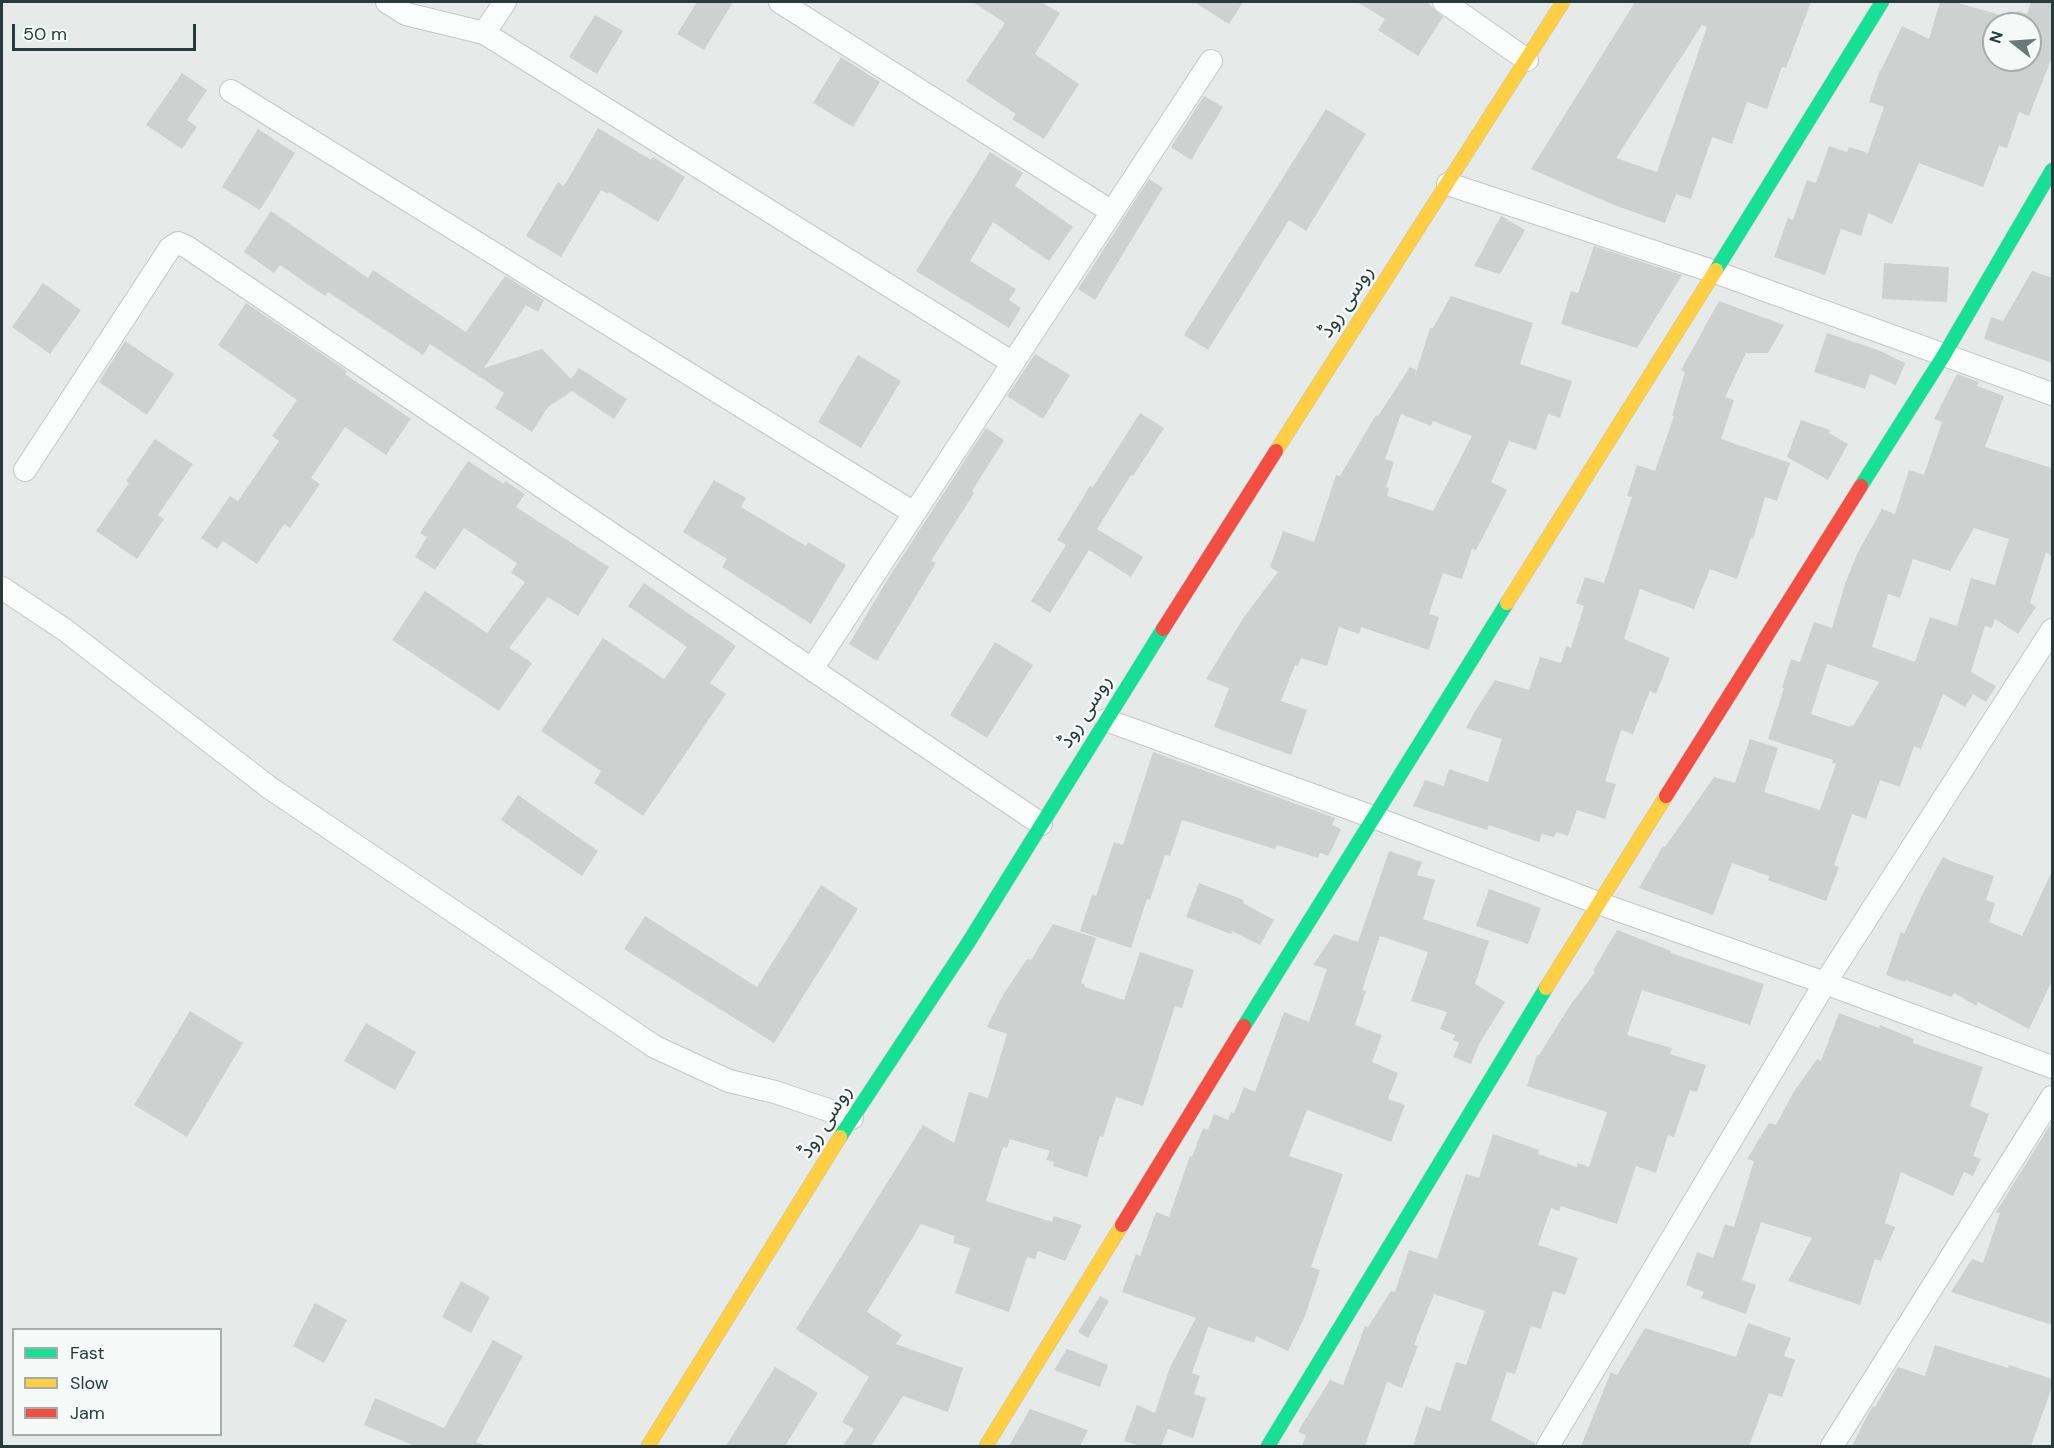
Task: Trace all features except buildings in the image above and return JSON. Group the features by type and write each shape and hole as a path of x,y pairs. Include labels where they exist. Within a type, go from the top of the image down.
{"street":[{"path":"387,2 406,14 484,33 1012,363"},
{"path":"484,33 505,2"},
{"path":"780,2 1112,212"},
{"path":"1444,2 1527,60"},
{"name":"روسی روڈ","path":"648,1446 852,1118 968,943 1106,720 1563,2"},
{"path":"986,1446 1373,818 1882,2"},
{"path":"812,669 1211,61"},
{"path":"231,91 914,513"},
{"path":"1268,1446 1598,903 1944,355 2052,170"},
{"path":"1448,184 1715,272 2052,394"},
{"path":"25,470 170,248 178,243 1041,824"},
{"path":"2,588 65,630 270,788 655,1047 729,1081 775,1092 852,1118"},
{"path":"1548,1446 1825,983 2052,630"},
{"path":"1106,720 1598,903 1825,983 2052,1067"},
{"path":"1832,1446 2052,1097"}],"traffic: fast":[{"path":"1716,270 1882,2"},
{"path":"1861,486 1944,355 2052,170"},
{"path":"1244,1026 1507,603"},
{"path":"840,1137 968,943 1163,629"},
{"path":"1268,1446 1546,988"}],"traffic: slow":[{"path":"1276,451 1563,2"},
{"path":"1507,603 1716,270"},
{"path":"1546,988 1666,796"},
{"path":"648,1446 840,1137"},
{"path":"986,1446 1122,1225"}],"traffic: jam":[{"path":"1163,629 1276,451"},
{"path":"1666,796 1861,486"},
{"path":"1122,1225 1244,1026"}]}
